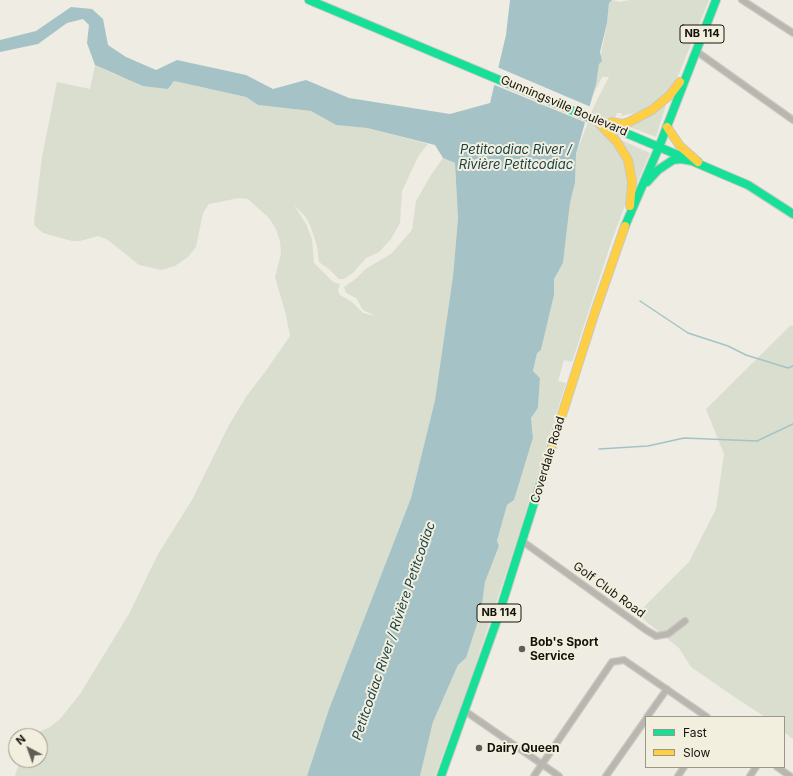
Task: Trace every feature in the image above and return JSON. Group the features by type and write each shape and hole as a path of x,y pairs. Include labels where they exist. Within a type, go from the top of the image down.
{"main road":[{"name":"Gunningsville Boulevard","path":"309,0 595,119 616,125 659,147 698,162 748,185 793,214"},
{"name":"NB 114","path":"659,147 716,0"},
{"path":"616,125 629,122 660,104 674,90 689,68"},
{"path":"595,119 612,136 626,155 632,172 632,187 627,221"},
{"path":"667,127 680,146 698,162"},
{"name":"Coverdale Road","path":"441,776 495,626 586,339 627,221 659,147"},
{"path":"641,190 655,173 673,160 698,162"}],"street":[{"path":"742,0 793,33"},
{"path":"696,51 793,120"},
{"name":"Golf Club Road","path":"522,541 656,636 668,634 685,621"},
{"path":"534,776 612,662 624,660 705,716"},
{"path":"648,716 667,689"},
{"path":"465,711 559,776"},
{"path":"606,776 645,721"},
{"path":"778,768 790,776"}],"shaded area":[{"path":"612,0 619,2 630,0 709,0 678,76 669,92 644,111 621,116 622,113 617,113 608,137 624,158 629,174 627,200 612,240 572,362 564,360 558,381 566,383 513,552 470,681 435,776 420,776 433,722 458,665 466,658 481,612 485,582 499,546 497,541 507,505 514,500 533,438 531,418 538,408 540,378 533,371 537,352 541,350 554,295 554,279 563,263 570,203 575,183 576,154 594,106 609,77 602,77 593,95 607,23 609,3"},
{"path":"95,65 114,74 168,89 174,81 246,97 258,105 311,111 336,125 367,128 428,144 419,155 402,191 400,223 391,239 379,252 366,258 354,272 344,279 339,279 319,262 317,246 310,225 305,216 294,205 306,224 312,239 314,263 333,282 340,284 338,291 340,295 352,302 363,313 375,316 363,310 356,298 346,293 344,287 367,268 391,254 412,230 416,201 431,175 443,158 455,163 458,218 453,276 435,400 411,498 329,709 307,776 15,776 18,768 48,768 48,728 60,719 80,694 129,614 158,554 192,500 229,425 246,397 290,336 286,315 275,277 281,254 280,241 276,229 269,218 248,199 239,198 209,204 203,213 196,247 188,257 175,266 161,270 139,265 108,240 98,236 80,241 72,241 43,233 35,226 34,222 42,157 57,82 90,89"},
{"path":"666,105 656,137 630,127 631,126"},
{"path":"621,140 650,153 635,188 620,141"},
{"path":"791,325 793,326 793,739 785,733 785,716 763,716 691,667 679,648 637,614 689,562 716,509 724,454 706,409"}],"water":[{"name":"Petitcodiac River / Rivière Petitcodiac","path":"510,0 612,0 609,3 607,23 600,52 602,61 599,64 596,84 576,154 575,183 570,203 563,263 554,279 554,295 541,350 537,353 533,371 540,378 538,408 531,418 533,438 514,500 507,505 497,541 499,546 485,582 481,612 466,658 458,665 433,722 420,776 307,776 329,709 411,498 435,400 453,276 458,218 455,163 443,158 435,145 367,128 336,125 311,111 258,105 246,97 174,81 168,89 143,86 95,65 87,43 89,25 83,19 67,23 38,44 0,52 0,40 36,31 71,7 92,9 103,19 108,45 126,57 156,70 177,60 246,75 273,89 306,80 349,98 450,114 490,103 506,35"}],"pier":[{"path":"497,67 591,107 587,123 492,84"}],"waterway":[{"path":"640,301 688,333 728,346 746,355 788,368 793,366"},
{"path":"599,449 648,446 684,438 757,441 793,424"}],"traffic: fast":[{"path":"309,0 659,147"},
{"path":"625,226 659,147 716,0"},
{"path":"659,147 748,185 793,214"},
{"path":"647,182 658,170 673,160 681,159 698,162"},
{"path":"441,776 497,620 552,446"}],"traffic: slow":[{"path":"612,122 622,124 629,122 652,110 670,95 680,82"},
{"path":"599,123 617,142 628,160 632,182 630,206"},
{"path":"667,127 680,146 698,162"},
{"path":"552,446 595,312 625,226"}],"place":[{"name":"Bob's Sport Service","path":"522,649"},
{"name":"Dairy Queen","path":"479,748"}]}
